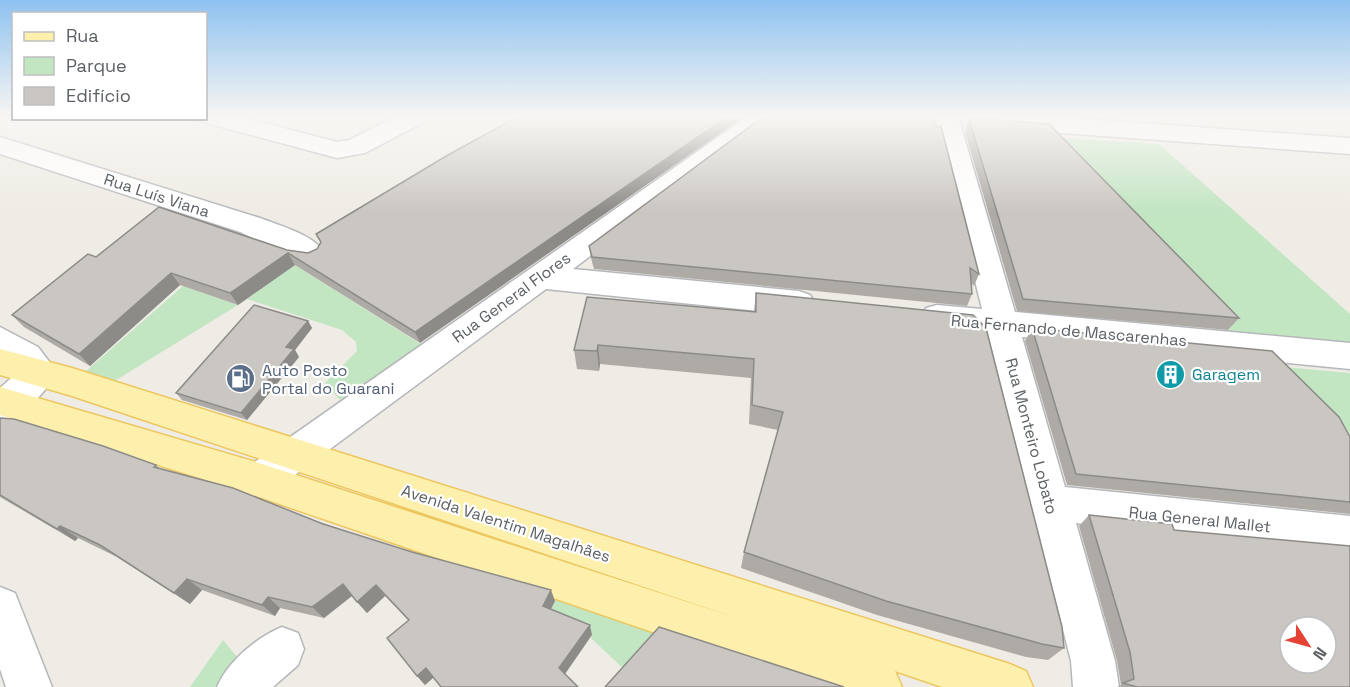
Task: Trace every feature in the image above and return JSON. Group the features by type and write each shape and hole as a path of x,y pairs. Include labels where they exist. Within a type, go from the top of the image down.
{"main road":[{"name":"Avenida Valentim Magalhães","path":"0,362 40,372 293,454 951,678 1010,687"},
{"path":"2,404 259,480 879,687"}],"street":[{"name":"Rua Luís Viana","path":"10,148 250,225 285,239 310,253"},
{"path":"330,148 337,150 349,148"},
{"name":"Rua General Flores","path":"259,480 719,148"},
{"name":"Rua Monteiro Lobato","path":"967,148 1002,324 1093,661 1096,687"},
{"path":"538,277 824,306"},
{"name":"Rua Fernando de Mascarenhas","path":"907,314 1350,356"},
{"path":"0,340 26,356 40,372 2,404"},
{"name":"Rua General Mallet","path":"1050,503 1350,535"},
{"path":"0,608 29,687"},
{"path":"240,687 282,649"}],"green space":[{"path":"1054,148 1164,148 1350,314 1350,342 1232,334"},
{"path":"295,265 422,345 340,400 325,383 357,351 356,342 342,330 247,299"},
{"path":"183,286 238,305 113,382 86,371"},
{"path":"1262,365 1350,373 1350,472"},
{"path":"555,600 663,634 629,674 591,638 592,635 547,616"},
{"path":"223,640 241,662 215,687 190,687"}],"building":[{"path":"461,148 682,148 415,332 288,253 230,293 171,273 79,354 12,315 88,254 96,257 159,207 287,250 308,253 317,249 321,242 316,234"},
{"path":"721,148 947,148 979,274 970,268 972,294 592,257 589,246"},
{"path":"978,148 1073,148 1239,318 1023,299"},
{"path":"756,293 973,315 986,328 1062,627 1064,648 886,601 744,552 783,412 752,405 754,359 598,345 597,351 574,350 587,297 756,312"},
{"path":"254,305 308,321 286,347 294,349 241,413 176,393"},
{"path":"1032,328 1272,351 1339,417 1350,437 1350,502 1076,474"},
{"path":"0,418 14,419 103,446 156,465 154,467 233,488 323,524 412,552 551,590 543,606 590,625 559,668 578,687 441,687 426,668 417,676 387,638 409,620 376,585 357,602 343,584 312,607 268,597 262,605 187,579 174,593 100,545 60,526 57,529 0,495"},
{"path":"1089,515 1172,524 1174,530 1350,546 1350,687 1137,687 1123,683 1134,679 1130,652"},
{"path":"659,627 844,687 605,687"}],"place":[{"name":"Garagem","path":"1171,374"},
{"name":"Auto Posto Portal do Guarani","path":"241,379"}]}
